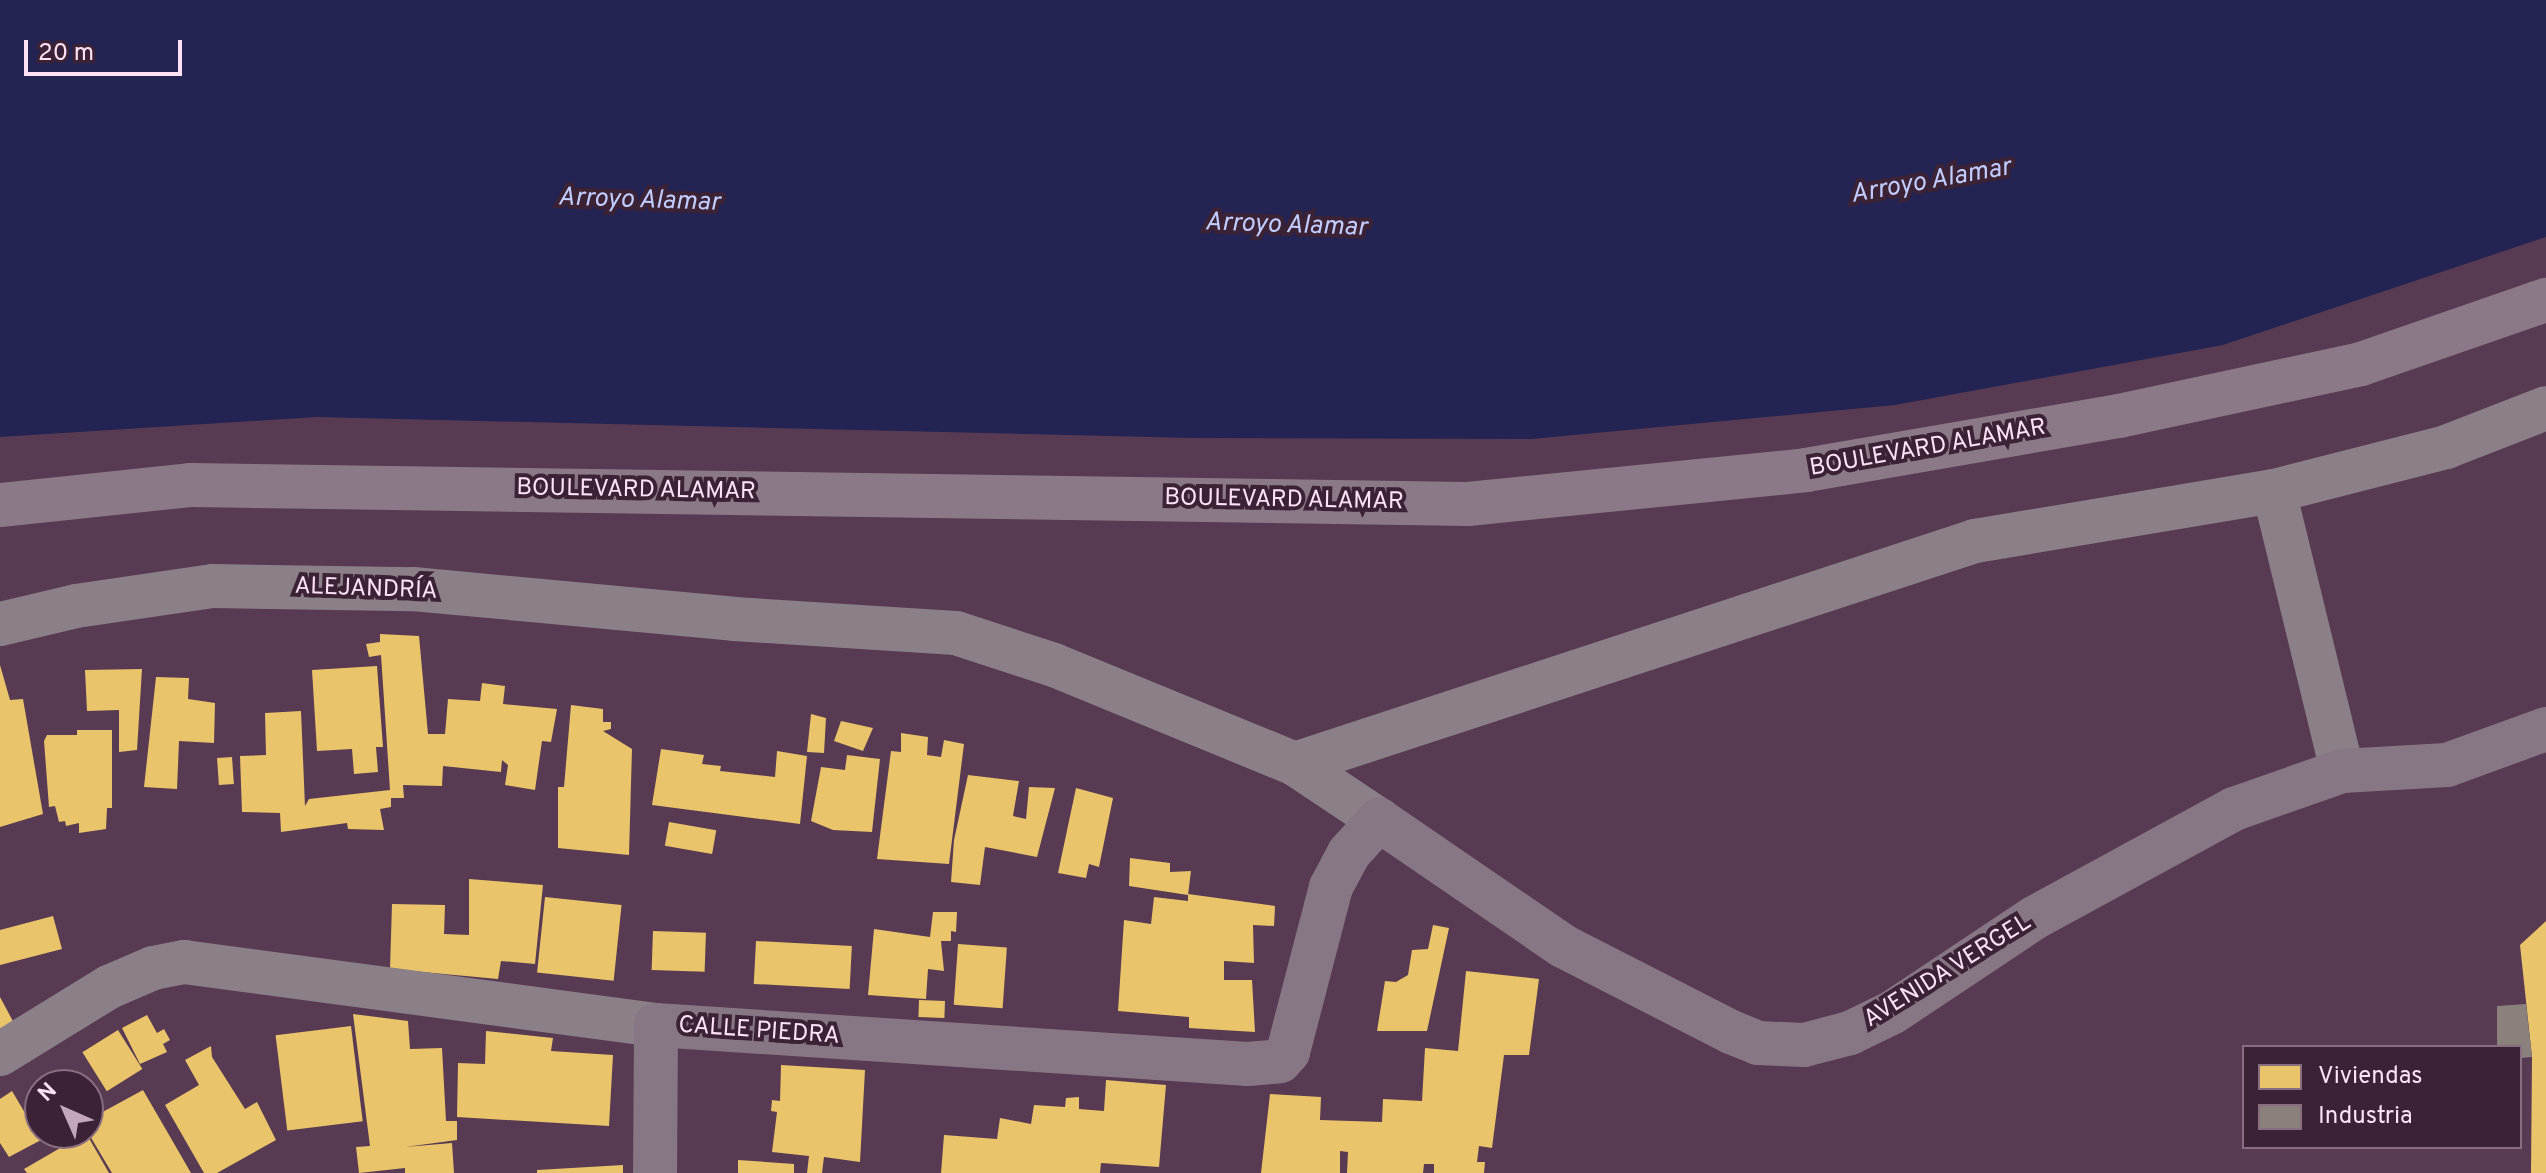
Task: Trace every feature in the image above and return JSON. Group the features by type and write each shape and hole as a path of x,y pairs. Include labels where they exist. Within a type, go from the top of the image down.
{"highway":[{"name":"BOULEVARD ALAMAR","path":"0,505 190,485 1468,504 1806,470 2119,416 2361,364 2546,300"}],"street":[{"path":"1295,764 1975,541 2274,491 2446,447 2546,408"},
{"path":"2274,491 2342,771"},
{"name":"ALEJANDRÍA","path":"0,624 76,606 213,586 413,589 734,619 956,633 1054,665 1295,764"},
{"name":"AVENIDA VERGEL","path":"1295,764 1563,946 1731,1032 1758,1043 1804,1045 1850,1033 1893,1012 2034,918 2234,809 2342,771 2447,765 2546,729"},
{"name":"CALLE PIEDRA","path":"0,1054 109,987 153,968 184,962 656,1025 1270,1065 1288,1052 1331,887 1349,853 1379,820"},
{"path":"655,1173 656,1025"}],"water":[{"name":"Arroyo Alamar","path":"0,0 2546,0 2546,237 2223,345 1895,405 1531,439 1192,438 317,417 0,437"}],"building: Viviendas":[{"path":"380,634 419,636 428,734 445,734 448,699 480,701 482,683 505,686 503,704 557,709 551,742 542,741 535,790 505,785 508,765 502,760 501,772 443,766 442,786 403,785 404,798 391,798 391,807 380,809 384,830 348,829 347,823 281,832 280,813 242,812 240,756 266,755 265,713 301,711 305,806 309,799 390,790 381,655 369,657 366,644 380,642"},
{"path":"0,665 10,700 23,699 43,814 0,827"},
{"path":"377,666 383,747 376,747 378,772 354,774 352,749 317,751 312,670"},
{"path":"142,669 137,750 119,752 119,710 87,711 85,670"},
{"path":"156,677 189,678 188,699 215,703 214,743 179,741 177,789 144,787"},
{"path":"571,705 603,709 603,722 611,722 611,729 603,731 632,749 629,855 558,848 558,787 564,787"},
{"path":"811,714 826,718 824,753 807,752"},
{"path":"841,721 873,728 863,751 834,741"},
{"path":"77,730 112,730 112,808 107,808 106,829 79,833 79,823 66,826 65,821 59,822 55,806 49,807 44,741 47,735 77,735"},
{"path":"901,733 928,737 927,755 941,757 944,740 964,744 949,864 877,859 891,751 901,752"},
{"path":"661,749 704,755 702,764 721,766 720,771 775,777 777,751 807,756 800,824 652,805"},
{"path":"847,755 880,759 872,832 833,830 811,821 821,767 845,770"},
{"path":"232,757 234,784 219,785 217,758"},
{"path":"968,775 1019,781 1013,816 1026,819 1029,787 1055,788 1037,857 985,847 980,885 951,882 954,840"},
{"path":"1076,788 1113,798 1099,867 1089,864 1086,878 1058,873"},
{"path":"669,822 716,830 712,854 665,846"},
{"path":"1130,858 1170,863 1170,872 1191,871 1188,895 1129,886"},
{"path":"469,879 543,885 535,964 501,961 498,979 390,969 392,904 445,905 444,934 469,935"},
{"path":"1188,894 1275,906 1274,926 1253,925 1254,963 1224,961 1224,980 1252,980 1255,1032 1189,1028 1189,1017 1118,1011 1124,920 1151,924 1154,897 1188,901"},
{"path":"545,897 622,905 614,981 537,973"},
{"path":"933,912 957,912 956,932 951,931 951,941 941,941 944,971 928,969 926,999 868,995 874,929 930,937"},
{"path":"53,916 62,949 0,965 0,930"},
{"path":"2546,921 2546,1173 2531,1173 2532,1057 2520,945"},
{"path":"1433,925 1449,928 1427,1031 1377,1031 1385,981 1396,982 1408,975 1412,950 1428,949"},
{"path":"653,931 706,933 705,972 652,970"},
{"path":"756,941 852,946 850,989 754,984"},
{"path":"958,944 1007,947 1003,1008 954,1005"},
{"path":"1466,971 1539,979 1529,1055 1504,1055 1492,1148 1479,1146 1477,1162 1485,1162 1484,1173 1434,1173 1434,1164 1424,1164 1423,1173 1347,1173 1348,1152 1340,1151 1340,1173 1261,1173 1270,1094 1321,1097 1320,1120 1382,1122 1383,1099 1422,1101 1425,1048 1458,1051"},
{"path":"0,997 15,1025 0,1032"},
{"path":"919,1000 945,1001 944,1018 918,1017"},
{"path":"353,1014 408,1021 410,1049 442,1048 446,1121 457,1121 457,1140 405,1147 452,1143 454,1173 405,1173 405,1168 359,1173 356,1147 370,1146"},
{"path":"147,1015 157,1033 164,1029 170,1040 163,1044 167,1052 140,1064 122,1028"},
{"path":"351,1026 363,1121 287,1131 276,1035"},
{"path":"118,1030 142,1069 107,1091 104,1069 93,1069 82,1052"},
{"path":"486,1031 553,1038 551,1051 613,1055 609,1126 457,1117 458,1063 485,1064"},
{"path":"211,1046 212,1057 245,1109 257,1102 276,1140 217,1173 204,1173 165,1105 199,1085 185,1060"},
{"path":"781,1065 865,1070 860,1162 824,1157 822,1173 807,1173 809,1156 772,1152 777,1112 771,1111 772,1100 780,1101"},
{"path":"1106,1080 1166,1085 1159,1167 1101,1163 1100,1173 941,1173 944,1135 997,1139 1000,1118 1031,1124 1034,1105 1065,1107 1066,1098 1079,1097 1079,1109 1104,1111"},
{"path":"143,1090 191,1173 112,1173 98,1149 104,1149 104,1111"},
{"path":"12,1091 24,1111 24,1149 9,1157 0,1143 0,1099"},
{"path":"58,1149 95,1149 109,1173 27,1173 24,1169"},
{"path":"738,1160 794,1164 794,1173 738,1173"},
{"path":"623,1165 623,1173 537,1173 537,1170"}],"building: Industria":[{"path":"2526,1004 2532,1057 2522,1058 2522,1045 2497,1045 2497,1006"}]}
